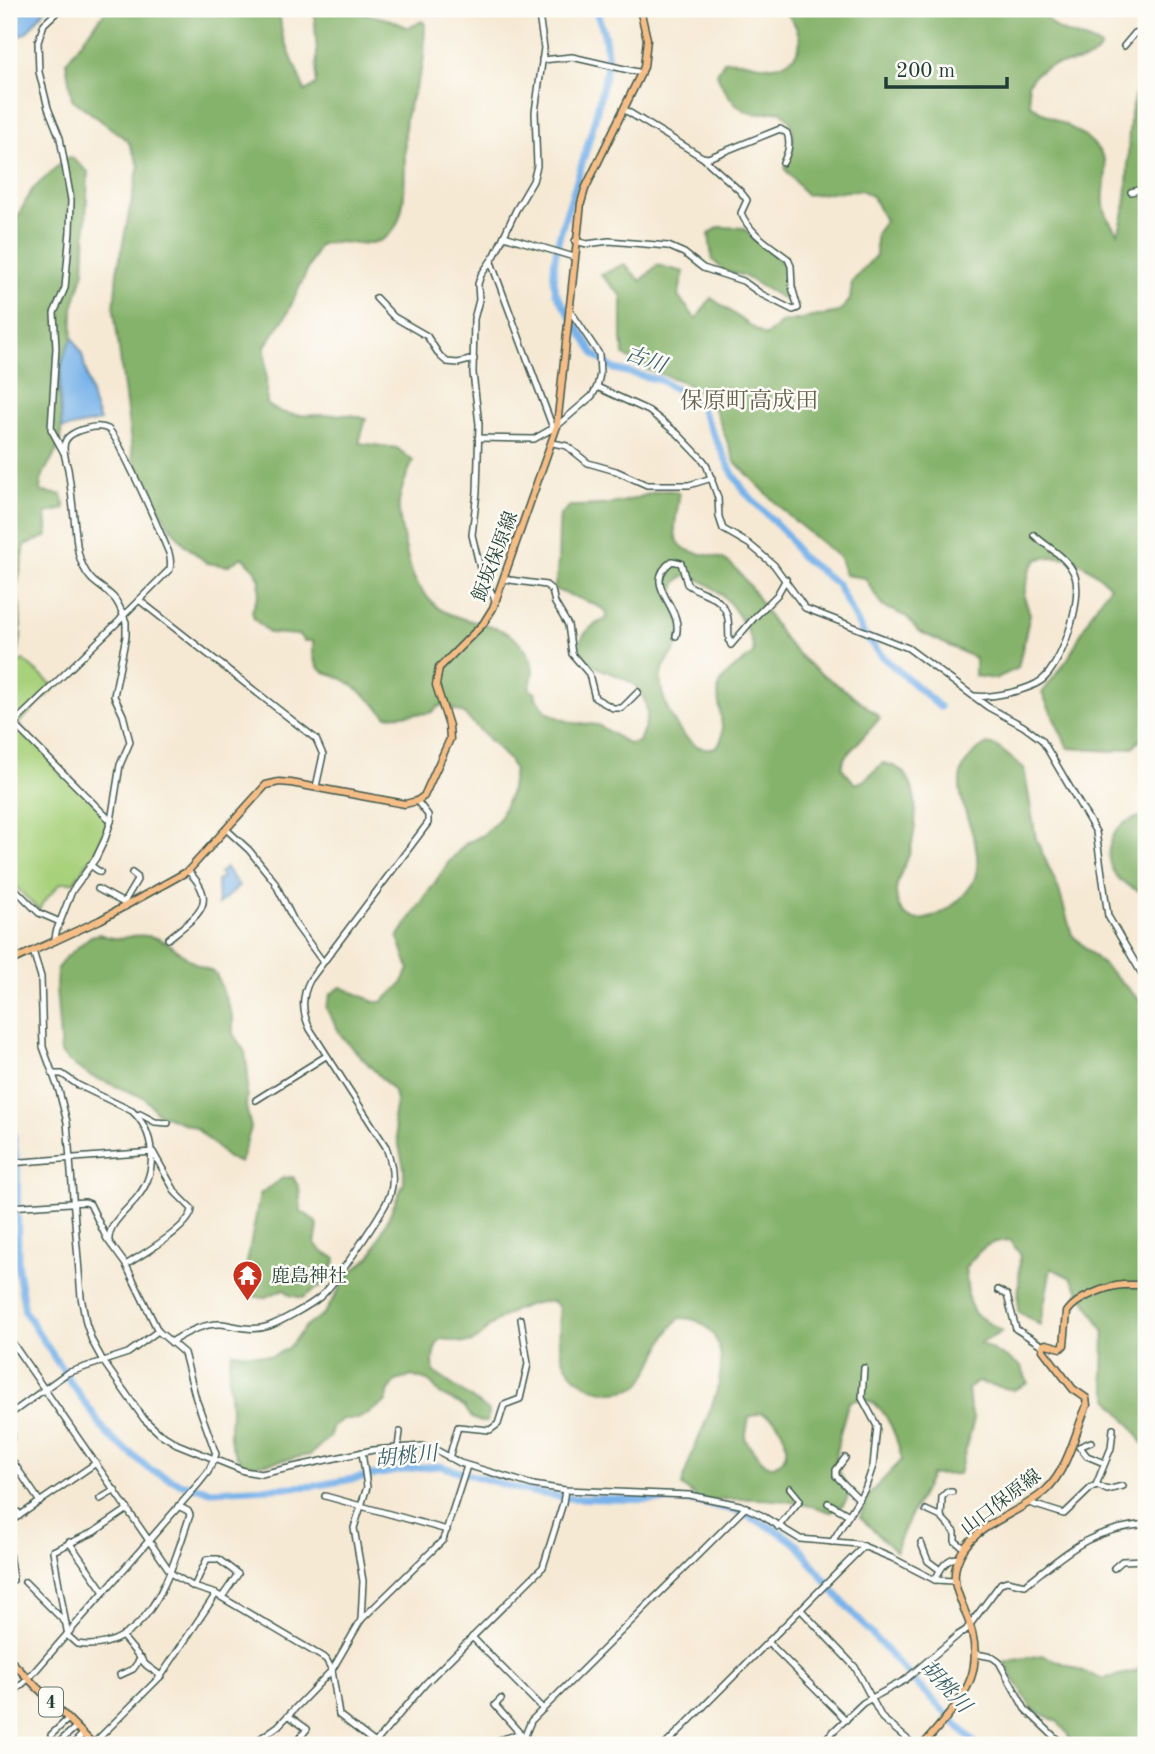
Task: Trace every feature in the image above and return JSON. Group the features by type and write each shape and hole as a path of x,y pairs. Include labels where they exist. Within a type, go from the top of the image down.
{"main road":[{"name":"飯坂保原線","path":"416,801 429,788 450,739 449,726 438,691 438,670 451,653 483,624 495,602 553,443 579,211 585,188 642,73 647,39 640,9"},
{"path":"9,962 55,941 188,871 266,785 279,782 405,804 416,801"},
{"path":"1043,1346 1064,1346 1067,1312 1076,1303 1119,1285 1137,1286 1146,1283"},
{"name":"山口保原線","path":"954,1581 964,1548 979,1533 1029,1503 1057,1478 1087,1401 1067,1382 1043,1350 1043,1346"},
{"path":"923,1745 963,1695 970,1682 976,1654 971,1624 954,1581"},
{"name":"4","path":"9,1659 91,1744"}],"street":[{"path":"60,9 44,24 38,42 40,72 48,108 60,138 71,200 65,288 54,313 56,348 51,429 66,457"},
{"path":"495,602 472,541 478,438 478,408 473,373 474,319 481,275 491,262 533,181 537,166 536,112 544,48 538,9"},
{"path":"1124,46 1135,33 1146,29"},
{"path":"542,60 572,57 642,73"},
{"path":"575,241 587,244 609,241 668,246 684,253 703,268 743,281 761,294 796,310 798,307 788,258 751,229 740,213 746,202 745,197 702,157 625,110"},
{"path":"702,157 708,158 780,129 787,133 789,138 783,163"},
{"path":"1131,192 1146,188"},
{"path":"504,236 574,257"},
{"path":"491,262 555,427"},
{"path":"376,298 394,317 428,336 440,356 447,362 458,363 474,359"},
{"path":"478,438 534,439 555,427 587,402 597,387 599,355 569,309"},
{"path":"597,387 643,407 675,431 706,464 718,498 723,529 760,552 786,579 800,604 807,610 901,644 988,707 1042,740 1096,832 1108,916 1146,981"},
{"path":"55,941 72,891 103,844 111,821 120,765 130,742 123,715 114,696 127,626 123,616 115,599 96,585 79,558 66,457 65,443 74,433 98,427 107,429 114,435 170,557 170,569 123,616 11,726 111,821"},
{"path":"553,443 566,446 588,463 647,485 689,485 712,478"},
{"path":"975,696 1021,690 1034,685 1047,675 1065,642 1076,603 1074,576 1057,553 1034,535"},
{"path":"676,636 677,618 660,586 661,573 672,561 681,563 687,584 721,603 729,618 728,640 732,645 777,595 786,579"},
{"path":"503,579 546,584 551,588 555,603 568,625 572,654 591,677 595,698 613,708 622,708 638,692"},
{"path":"139,600 316,738 323,753 316,787"},
{"path":"171,1342 189,1332 212,1325 248,1329 265,1327 316,1300 330,1286 388,1198 392,1169 386,1147 326,1056 310,1029 303,1007 305,989 323,962 428,823 428,815 416,801"},
{"path":"226,829 249,850 274,880 296,925 323,962"},
{"path":"90,865 100,872"},
{"path":"168,939 196,916 203,905 201,886 188,871"},
{"path":"98,889 125,905 137,880 132,873"},
{"path":"15,889 39,913 60,922"},
{"path":"33,951 41,977 43,1047 67,1122 83,1312 90,1336 103,1361 140,1414 154,1429 177,1444 255,1474 362,1452 422,1446 467,1466 519,1482 565,1490 689,1495 746,1507 800,1539 864,1546 935,1580 954,1581"},
{"path":"257,1100 326,1056"},
{"path":"53,1074 62,1074 137,1115 155,1122 168,1123"},
{"path":"126,1265 186,1223 192,1213 192,1209 176,1192 153,1152 137,1115"},
{"path":"9,1163 153,1152"},
{"path":"107,1231 143,1190 153,1152"},
{"path":"9,1207 90,1204 126,1265 158,1331 184,1355 196,1399 216,1452 206,1475 28,1679 9,1696"},
{"path":"998,1290 1007,1296 1016,1329 1043,1346"},
{"path":"449,1458 458,1427 490,1430 498,1424 504,1405 520,1399 528,1359 522,1335 522,1319"},
{"path":"9,1415 67,1373 131,1351 158,1331"},
{"path":"9,1338 170,1571 194,1587 219,1595 326,1659 332,1671 339,1715 376,1744 426,1683 543,1567 565,1490"},
{"path":"832,1542 865,1489 873,1466 877,1426 863,1400 864,1368"},
{"path":"1029,1503 1064,1514 1085,1492 1096,1485 1111,1448 1113,1429"},
{"path":"9,1430 12,1434 9,1448"},
{"path":"398,1447 400,1432"},
{"path":"1069,1448 1091,1442"},
{"path":"1080,1447 1087,1456 1104,1463"},
{"path":"361,1620 363,1580 354,1536 367,1483 362,1452"},
{"path":"9,1456 40,1502"},
{"path":"845,1458 835,1476 859,1499"},
{"path":"9,1520 19,1516 96,1463"},
{"path":"250,1745 289,1716 332,1671 361,1620 441,1542 467,1466"},
{"path":"1096,1485 1106,1490 1122,1486"},
{"path":"778,1527 800,1500 790,1488"},
{"path":"100,1499 115,1490"},
{"path":"940,1517 942,1497 947,1492 952,1492"},
{"path":"325,1496 447,1530"},
{"path":"828,1503 849,1515"},
{"path":"128,1509 98,1530 53,1551 68,1633 73,1642 81,1645 106,1642 122,1636 151,1610 170,1571 190,1515 178,1507"},
{"path":"501,1699 495,1705 524,1738 531,1721 746,1507"},
{"path":"9,1509 18,1512 19,1516"},
{"path":"926,1510 940,1517 954,1530 955,1541 964,1548"},
{"path":"819,1745 873,1697 912,1675 971,1624 1000,1583 1007,1581 1025,1585 1077,1544 1118,1527 1146,1524"},
{"path":"69,1542 104,1592"},
{"path":"921,1543 928,1561 940,1570"},
{"path":"665,1745 864,1546"},
{"path":"9,1553 13,1580"},
{"path":"935,1580 950,1559 959,1558"},
{"path":"91,1744 161,1676 219,1595 238,1574 218,1559 207,1559 194,1587"},
{"path":"1114,1568 1122,1561 1146,1560"},
{"path":"25,1582 66,1623"},
{"path":"801,1610 846,1656 873,1697 882,1718 914,1745"},
{"path":"122,1636 161,1676"},
{"path":"472,1637 543,1709"},
{"path":"768,1642 846,1720"},
{"path":"976,1654 992,1657 999,1662 1027,1712 1063,1745"},
{"path":"120,1675 134,1669 141,1658"},
{"path":"9,1682 16,1690"},
{"path":"289,1716 307,1729 294,1745"},
{"path":"51,1735 68,1718"},
{"path":"56,1745 76,1727"},
{"path":"72,1745 83,1734"},
{"path":"499,1740 520,1734"},
{"path":"9,1735 19,1745"},
{"path":"363,1745 369,1738"}],"green space":[{"path":"107,9 279,9 282,34 305,91 316,85 314,9 355,9 409,28 422,21 425,24 424,57 406,118 404,195 397,224 382,240 319,245 286,316 265,346 267,404 276,410 296,415 340,414 366,419 359,443 397,448 413,461 403,486 399,508 410,565 423,592 440,609 451,615 495,627 516,639 525,649 532,664 533,674 529,689 536,693 535,696 547,712 574,723 598,725 629,744 639,742 646,722 647,710 643,696 636,686 627,680 595,666 578,647 589,630 606,619 607,612 590,602 554,589 560,515 570,506 608,504 628,501 654,492 676,491 679,495 675,533 679,543 689,551 716,556 728,562 745,580 792,648 812,667 880,718 844,758 842,768 855,784 863,781 883,763 896,767 905,775 911,786 916,812 915,826 910,852 896,887 900,909 909,918 921,920 949,908 971,886 976,874 974,838 960,788 962,772 970,758 987,744 996,746 1024,768 1036,839 1059,890 1072,935 1146,1006 1146,1448 1110,1401 1103,1377 1104,1331 1071,1278 1051,1268 1040,1325 1018,1311 1020,1254 1009,1240 984,1248 965,1268 969,1302 974,1313 1002,1332 980,1343 1021,1366 1028,1383 1014,1390 977,1382 968,1389 970,1410 974,1419 959,1474 931,1475 896,1552 860,1517 871,1492 902,1460 886,1416 870,1402 860,1400 848,1403 836,1457 848,1494 841,1506 831,1512 799,1503 767,1499 701,1501 682,1486 718,1388 721,1368 720,1350 712,1333 702,1323 690,1319 680,1318 674,1325 641,1383 631,1389 611,1392 584,1384 565,1363 560,1345 559,1307 552,1301 527,1305 497,1321 476,1340 466,1343 441,1339 435,1350 434,1372 489,1411 487,1422 472,1418 464,1406 441,1395 430,1382 412,1376 396,1381 389,1390 386,1402 358,1419 343,1419 333,1426 329,1437 310,1455 246,1467 239,1459 232,1448 230,1436 229,1374 232,1352 272,1356 287,1349 306,1326 325,1313 348,1275 371,1256 404,1183 404,1168 393,1118 396,1102 394,1091 342,1037 326,1008 331,994 341,987 375,1002 382,1002 402,984 409,969 398,937 448,863 465,844 483,835 499,819 510,794 514,770 509,760 463,713 441,705 430,713 387,716 350,684 321,670 314,659 313,641 304,641 299,635 270,633 254,619 252,611 259,593 260,580 256,571 243,557 227,566 207,563 185,545 168,524 133,459 114,310 117,272 139,165 128,141 72,99 66,62","holes":["687,575 710,586 727,600 743,623 753,648 753,654 729,673 719,687 722,735 720,743 714,747 695,745 679,730 667,707 661,684 663,670 681,637 675,586","761,1413 776,1422 786,1443 783,1459 773,1466 761,1460 745,1439 749,1417"]},
{"path":"783,9 1047,9 1048,18 1058,29 1101,47 1097,53 1085,60 1050,66 1038,73 1028,84 1030,104 1087,138 1102,155 1106,172 1105,210 1118,233 1126,196 1131,114 1146,64 1146,734 1133,747 1112,751 1068,748 1042,693 1069,657 1091,614 1110,586 1094,572 1069,559 1038,559 1030,569 1026,586 1024,597 1030,614 1018,668 995,679 975,676 975,658 918,631 907,617 882,606 865,578 845,575 840,558 790,517 735,462 716,412 702,394 681,381 644,368 624,355 622,296 601,275 624,264 641,281 657,265 684,272 678,296 696,319 711,298 765,336 781,323 839,312 850,300 852,282 876,255 876,234 885,221 873,197 861,190 806,195 785,169 793,137 791,123 787,117 780,111 757,114 745,111 730,97 717,74 724,61 775,66 795,54 799,48 799,34"},
{"path":"71,157 88,172 84,271 73,308 72,345 65,355 59,376 60,442 43,475 40,489 42,492 62,495 65,509 46,513 48,536 25,545 16,592 20,607 21,637 17,662 9,668 9,232 32,190 65,159"},
{"path":"719,227 743,228 783,263 790,297 787,301 742,275 724,271 712,259 709,234"},
{"path":"23,660 55,687 18,724 109,818 99,847 74,882 61,883 39,910 9,880 9,670"},
{"path":"1146,817 1146,894 1121,881 1113,872 1109,857 1110,843 1118,829 1127,821"},
{"path":"99,934 114,938 140,935 155,937 216,974 233,1018 233,1034 245,1052 248,1074 246,1107 251,1128 240,1163 228,1158 196,1128 157,1113 145,1098 91,1076 69,1062 61,1053 57,969 64,959 91,936"},
{"path":"293,1177 299,1188 301,1211 318,1226 315,1244 324,1253 336,1258 328,1281 302,1298 290,1295 284,1289 264,1298 252,1296 246,1290 244,1278 260,1194 283,1178"},
{"path":"1042,1655 1102,1679 1137,1671 1146,1658 1146,1745 1072,1745 1058,1722 1032,1709 1004,1662"}],"water":[{"path":"9,9 46,9 26,33 18,37 9,33"},
{"path":"73,338 82,354 100,421 62,429 62,370"},
{"path":"226,868 239,886 218,905 217,881"}],"waterway":[{"name":"古川","path":"594,9 605,37 607,66 590,137 557,247 554,270 556,293 595,355 614,369 660,380 697,401 733,474 745,492 788,536 799,555 837,584 864,635 884,658 940,707"},
{"name":"胡桃川","path":"9,1105 17,1166 18,1270 25,1312 108,1435 151,1470 179,1483 211,1491 313,1486 440,1466 522,1490 567,1498 693,1501 738,1511 797,1544 835,1593 912,1679 977,1745"}],"place":[{"name":"鹿島神社","path":"248,1302"}],"district":[{"name":"保原町高成田","path":"749,400"}]}
